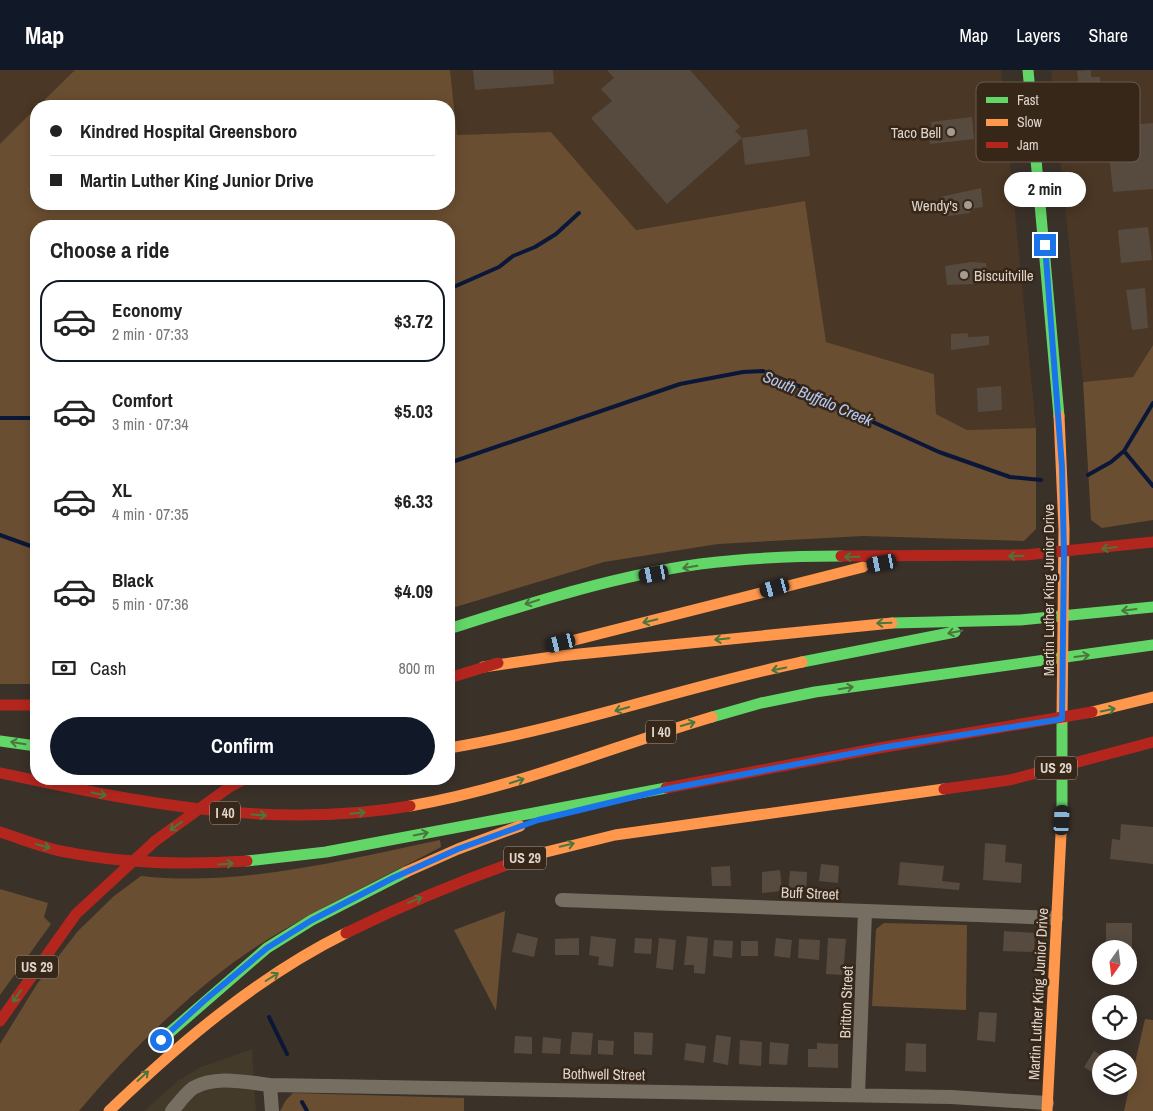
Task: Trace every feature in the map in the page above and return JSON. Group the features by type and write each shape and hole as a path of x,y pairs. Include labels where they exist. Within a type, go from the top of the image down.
{"main road":[{"name":"Martin Luther King Junior Drive","path":"1037,162 1048,278 1062,467 1064,554 1063,800 1047,1107"},
{"path":"455,626 546,598 645,576 733,560 1064,554 1153,542"},
{"path":"455,676 544,647 828,574 919,556"},
{"name":"I 40","path":"455,747 491,742 593,717 704,685 1020,620 1153,607"},
{"path":"483,667 559,656 877,623 1020,620"},
{"name":"I 40","path":"56,785 141,803 248,815 310,816 416,806 490,789 641,738 763,702 866,685 1153,645"},
{"path":"0,832 43,846 87,857 130,863 177,865 228,864 283,858 667,789 886,747 1062,719 1115,708 1153,697"},
{"path":"0,705 30,705"},
{"path":"0,741 30,745"},
{"name":"US 29","path":"109,1111 140,1080 202,1025 241,996 312,952 360,927 407,904 489,871 561,846 614,835 1010,780 1153,742"},
{"name":"I 40","path":"0,773 30,779"},
{"name":"US 29","path":"0,1021 32,973 76,914 155,841 234,785"},
{"path":"161,1040 267,948 312,920 376,885 458,849 538,820 667,789"},
{"path":"96,1111 118,1086"}],"street":[{"name":"Buff Street","path":"562,900 1056,918"},
{"name":"Britton Street","path":"858,1094 865,912"},
{"name":"Bothwell Street","path":"172,1111 192,1089 206,1082 229,1080 270,1084 951,1097 1047,1107"},
{"path":"270,1084 272,1111"}],"shaded area":[{"path":"0,70 75,70 45,100 30,100 30,114 0,144"},
{"path":"75,70 450,70 453,100 44,100"},
{"path":"450,70 1001,70 1002,82 976,82 976,162 1010,162 1036,428 967,430 936,414 934,374 826,342 805,201 636,230 551,132 457,135 455,100 453,100"},
{"path":"1051,70 1153,70 1153,345 1133,377 1083,382 1060,162 1140,162 1140,82 1052,82"},
{"path":"30,114 30,210 455,210 455,116 457,135 551,132 636,230 805,201 826,342 934,374 936,414 967,430 1036,428 1036,529 1024,541 863,536 718,544 604,562 455,607 455,220 30,220 30,684 0,684 0,144"},
{"path":"1153,345 1153,520 1102,528 1091,520 1083,382 1133,377"},
{"path":"440,840 441,847 333,903 245,954 168,1017 120,1065 79,1111 0,1111 0,1044 37,984 78,931 114,896 141,876 216,878 254,875 292,870"},
{"path":"0,889 48,903 44,917 51,924 0,995"},
{"path":"505,911 496,1011 454,930"},
{"path":"884,923 967,925 966,1010 872,1006 876,929"},
{"path":"1145,1019 1153,1020 1153,1111 1124,1111 1128,1095 1137,1095 1137,1054"},
{"path":"252,1049 256,1111 144,1111 179,1080 201,1067"},
{"path":"293,1093 464,1098 464,1111 280,1111 286,1100"}],"building":[{"path":"473,70 553,70 554,84 475,90"},
{"path":"607,70 690,70 740,127 735,131 742,138 667,204 591,118 612,101 601,89 614,78"},
{"path":"1091,70 1091,77 1100,77 1100,82 1078,82 1077,71"},
{"path":"972,117 974,139 930,144 928,131 932,130 931,122"},
{"path":"1153,123 1153,189 1113,192 1110,162 1140,162 1140,124"},
{"path":"807,129 810,156 745,165 742,138"},
{"path":"981,188 983,207 970,209 970,213 942,217 940,197"},
{"path":"1148,227 1152,260 1121,263 1118,230"},
{"path":"971,262 986,263 987,280 974,282 974,284 947,285 945,266"},
{"path":"1145,288 1148,328 1132,330 1126,290"},
{"path":"968,333 968,337 989,336 989,345 951,350 951,334"},
{"path":"1001,386 1002,410 978,412 977,388"},
{"path":"1121,824 1153,827 1153,864 1110,859 1112,839 1120,840"},
{"path":"985,843 1006,845 1005,862 1022,864 1021,883 983,880"},
{"path":"900,862 944,866 942,881 960,883 959,890 898,885"},
{"path":"821,864 839,866 838,883 819,881"},
{"path":"730,866 731,886 712,886 711,867"},
{"path":"780,870 782,891 762,893 762,872"},
{"path":"790,871 807,872 806,894 788,893"},
{"path":"1106,923 1132,923 1132,940 1106,940"},
{"path":"1004,931 1035,933 1034,952 1003,951"},
{"path":"517,933 538,938 534,957 512,952"},
{"path":"591,936 616,939 613,967 598,965 599,957 589,955"},
{"path":"687,936 708,938 705,974 694,973 694,965 684,965"},
{"path":"579,938 579,955 555,955 555,939"},
{"path":"635,938 652,939 651,954 634,953"},
{"path":"659,938 676,940 673,970 656,968"},
{"path":"776,938 792,940 790,958 774,956"},
{"path":"828,938 846,939 843,975 826,974"},
{"path":"799,939 820,940 819,960 798,958"},
{"path":"714,940 733,941 732,958 713,956"},
{"path":"741,941 758,941 758,956 741,956"},
{"path":"979,1012 997,1013 995,1042 977,1040"},
{"path":"572,1032 593,1033 591,1055 570,1054"},
{"path":"634,1032 653,1033 652,1055 634,1054"},
{"path":"716,1035 731,1037 728,1065 713,1062"},
{"path":"515,1036 532,1037 532,1054 514,1053"},
{"path":"543,1037 561,1039 560,1054 542,1053"},
{"path":"598,1040 614,1041 613,1055 598,1054"},
{"path":"740,1040 762,1042 761,1066 739,1064"},
{"path":"770,1042 789,1044 787,1065 769,1064"},
{"path":"686,1043 706,1046 704,1063 684,1060"},
{"path":"817,1043 838,1044 838,1068 808,1067 808,1049 817,1049"},
{"path":"906,1043 926,1044 926,1072 905,1071"},
{"path":"1092,1054 1092,1072 1084,1067"}],"waterway":[{"path":"455,286 499,267 513,256 535,247 556,234 579,213"},
{"name":"South Buffalo Creek","path":"455,461 680,384 743,372 763,371 813,392 853,413 939,452 1010,477 1041,480"},
{"name":"South Buffalo Creek","path":"1088,475 1111,462 1124,451 1153,403"},
{"path":"0,418 30,418"},
{"path":"1124,451 1153,486"},
{"name":"South Buffalo Creek","path":"0,535 30,546"},
{"path":"269,1017 287,1054"},
{"path":"302,1102 307,1111"}],"traffic: fast":[{"path":"1028,70 1029,82"},
{"path":"1036,162 1059,416"},
{"path":"455,627 573,591 668,569 753,559 841,556"},
{"path":"892,623 1020,620 1153,607"},
{"path":"802,662 955,632"},
{"path":"712,717 761,703 815,692 1153,645"},
{"path":"1062,719 1062,814"},
{"path":"0,741 30,745"},
{"path":"247,861 326,852 666,788"},
{"path":"169,1033 267,948 312,920 406,872"}],"traffic: slow":[{"path":"1059,416 1064,529 1062,719"},
{"path":"563,643 863,567"},
{"path":"483,667 559,656 892,623"},
{"path":"455,747 538,730 714,683 802,662"},
{"path":"1092,712 1153,697"},
{"path":"410,806 487,789 525,778 712,717"},
{"path":"538,854 615,835 944,789"},
{"path":"1047,1111 1062,814"},
{"path":"406,872 458,849 520,826"},
{"path":"109,1111 163,1061 221,1013 281,970 313,950 346,933"}],"traffic: jam":[{"path":"841,556 1025,555 1153,542"},
{"path":"455,676 498,663"},
{"path":"0,705 30,705"},
{"path":"666,788 879,748 1092,712"},
{"path":"944,789 1010,780 1153,742"},
{"path":"0,773 30,779"},
{"path":"58,785 153,803 255,814 358,813 410,806"},
{"path":"0,1021 76,914 155,841 234,785"},
{"path":"0,832 57,850 111,859 156,863 247,861"},
{"path":"346,933 441,890 538,854"}],"place":[{"name":"Taco Bell","path":"951,132"},
{"name":"Wendy's","path":"968,205"},
{"name":"Biscuitville","path":"964,275"}],"route":[{"path":"161,1040 267,948 312,920 376,885 458,849 538,820 667,789 886,747 1062,719 1064,554 1062,467 1045,245"}]}
